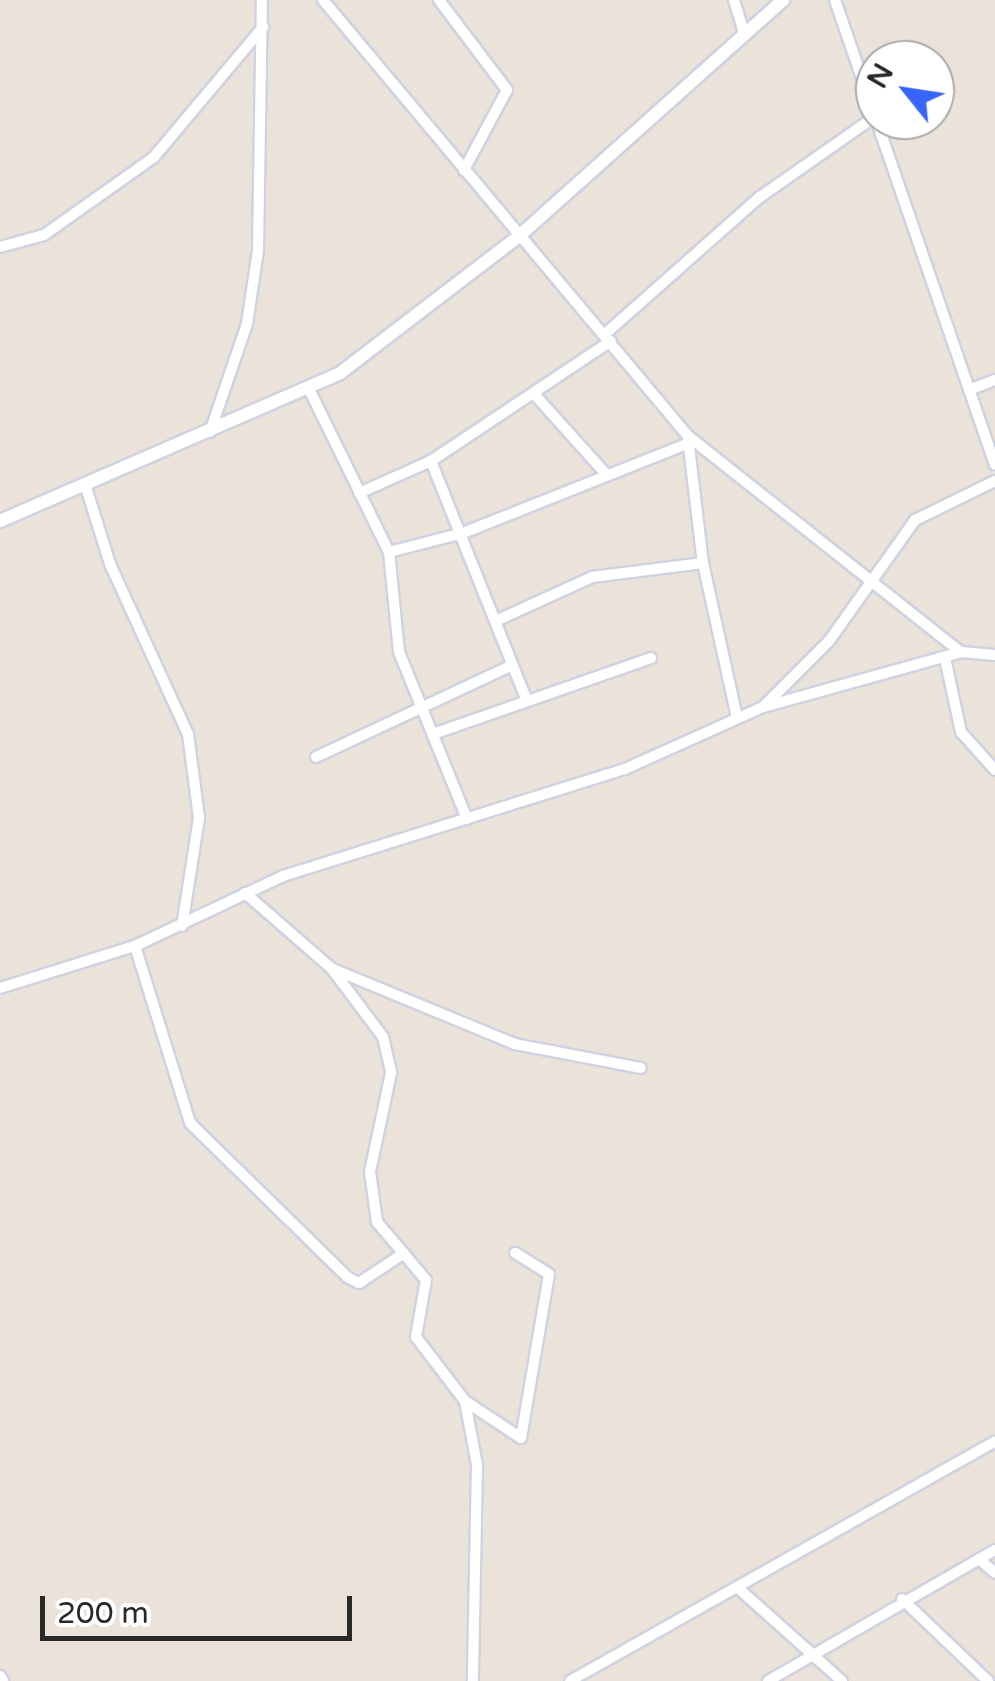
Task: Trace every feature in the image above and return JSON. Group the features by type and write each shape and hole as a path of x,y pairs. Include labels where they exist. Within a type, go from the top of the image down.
{"street":[{"path":"209,434 247,324 258,250 262,0"},
{"path":"323,0 518,236 608,338 688,440 872,587 961,652"},
{"path":"440,0 507,90 464,170"},
{"path":"734,0 744,32"},
{"path":"0,521 309,389 518,236 783,0"},
{"path":"836,0 855,61"},
{"path":"0,247 44,235 143,166 263,28"},
{"path":"359,493 431,460 535,396 608,338 760,197 855,131"},
{"path":"881,140 974,388 995,464"},
{"path":"974,388 995,380"},
{"path":"309,389 389,552 399,652 466,819"},
{"path":"535,396 606,474"},
{"path":"389,552 463,533 688,440"},
{"path":"688,440 703,563 737,717"},
{"path":"431,460 500,619 526,699"},
{"path":"763,706 872,587 926,510 995,481"},
{"path":"84,484 110,564 188,734 199,818 182,926"},
{"path":"500,619 592,577 703,563"},
{"path":"0,988 135,946 245,893 625,769 763,706 961,652 995,655"},
{"path":"433,734 651,658"},
{"path":"945,658 961,732 995,770"},
{"path":"316,757 420,701 512,664"},
{"path":"245,893 332,969 383,1037 390,1074 370,1172 376,1222 426,1280 416,1337 465,1401 521,1438 549,1274 515,1253"},
{"path":"135,946 190,1123 346,1278 359,1283 404,1253"},
{"path":"332,969 515,1044 641,1068"},
{"path":"465,1401 477,1465 473,1681"},
{"path":"570,1681 995,1442"},
{"path":"768,1681 902,1599 995,1550"},
{"path":"979,1559 995,1573"},
{"path":"738,1588 842,1681"},
{"path":"902,1599 988,1681"}]}
